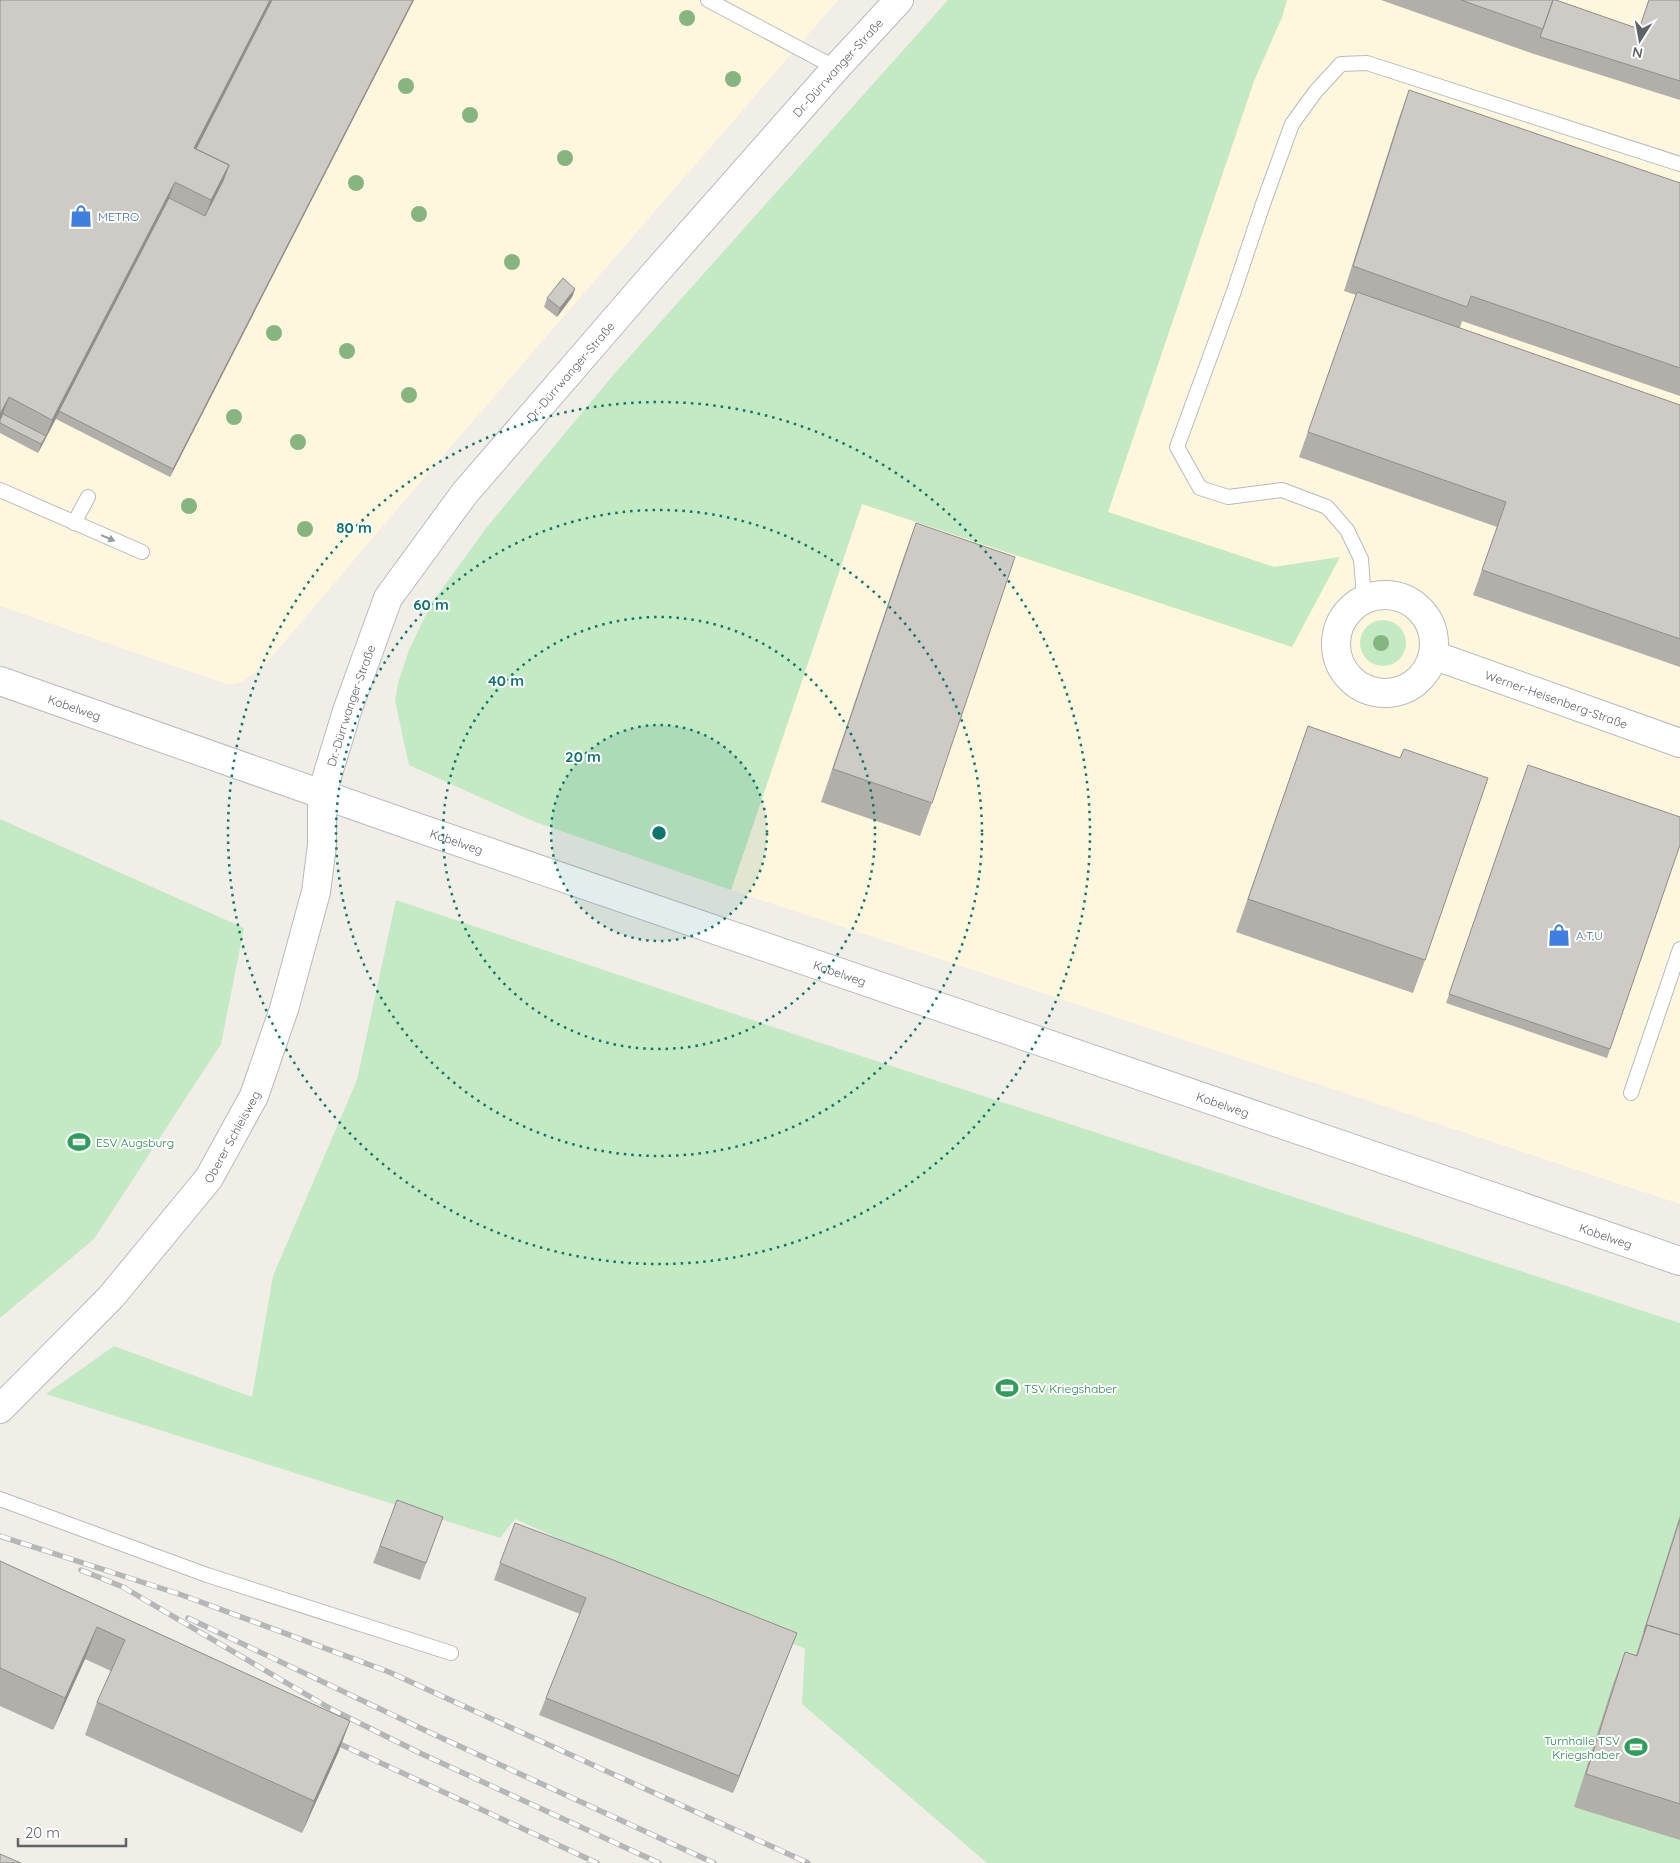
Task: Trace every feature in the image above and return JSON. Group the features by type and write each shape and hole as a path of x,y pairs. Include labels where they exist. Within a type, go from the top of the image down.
{"street":[{"name":"Dr.-Dürrwanger-Straße","path":"322,793 347,711 388,598 464,494 615,318 836,68 899,0"},
{"path":"1382,594 1400,596 1416,605 1428,619 1434,637 1433,655 1426,672 1413,685 1396,692 1378,693 1360,687 1346,675 1337,660 1335,641 1338,626 1349,608 1364,598 1382,594"},
{"name":"Werner-Heisenberg-Straße","path":"1433,655 1680,743"},
{"name":"Kobelweg","path":"0,681 1680,1261"},
{"name":"Oberer Schleisweg","path":"0,1409 111,1297 209,1178 254,1096 284,1009 316,892 322,845 322,793"}],"lane":[{"path":"708,0 836,68"},
{"path":"1364,598 1361,559 1347,530 1327,507 1282,490 1228,497 1200,488 1177,447 1292,124 1316,91 1341,64 1367,63 1680,164"},
{"path":"0,490 74,524 142,552"},
{"path":"74,524 88,497"},
{"path":"1631,1094 1680,949"},
{"path":"0,1499 207,1575 451,1653"}],"shaded area":[{"path":"0,0 838,0 422,480 275,653 264,665 242,682 229,685 0,606"},
{"path":"1287,0 1680,0 1680,1204 731,890 862,504 1292,646 1339,557 1274,567 1108,512 1254,81 1282,17"}],"green space":[{"path":"948,0 1287,0 1282,17 1254,81 1108,512 1274,567 1340,557 1292,647 862,504 731,890 535,822 409,765 395,701 398,683 409,650 431,604 487,527 615,373"},
{"path":"1383,620 1396,624 1402,630 1406,643 1402,656 1396,662 1383,666 1370,662 1364,656 1360,643 1364,630 1370,624"},
{"name":"ESV Augsburg","path":"0,819 244,928 221,1044 94,1239 0,1318"},
{"name":"TSV Kriegshaber","path":"396,900 815,1041 1680,1323 1680,1863 987,1863 802,1704 805,1649 515,1519 500,1538 46,1394 114,1346 252,1397 273,1276 357,1080"}],"building":[{"name":"METRO","path":"0,0 270,0 194,148 229,165 211,200 175,182 52,420 9,397 0,414"},
{"path":"272,0 413,0 173,469 59,411 169,198 205,216 229,165 196,149"},
{"path":"1461,0 1553,0 1543,29"},
{"path":"1553,0 1639,29 1649,0 1680,0 1680,81 1540,37"},
{"path":"1409,90 1680,183 1680,368 1471,296 1467,307 1353,266"},
{"path":"563,278 575,289 560,308 547,298"},
{"path":"1357,292 1680,405 1680,639 1482,570 1506,502 1308,432"},
{"path":"3,414 46,436 41,444 0,423"},
{"path":"916,523 1015,557 932,803 833,769"},
{"path":"1308,726 1400,758 1404,749 1488,778 1425,960 1248,899"},
{"name":"A.T.U","path":"1528,765 1680,817 1680,845 1610,1049 1449,994"},
{"path":"397,1500 443,1517 426,1563 380,1546"},
{"path":"1680,1519 1680,1635 1647,1625 1644,1632"},
{"path":"515,1523 797,1633 739,1776 546,1698 586,1598 500,1563"},
{"path":"0,1561 350,1721 314,1801 97,1702 125,1640 97,1627 65,1698 0,1668"},
{"name":"Turnhalle TSV Kriegshaber","path":"1647,1625 1680,1635 1680,1804 1586,1774 1625,1652 1637,1656"},
{"path":"0,1854 21,1863 0,1863"}],"railway":[{"path":"0,1536 182,1595 389,1672 808,1863"},
{"path":"81,1570 123,1587 331,1709 422,1754 659,1863"},
{"path":"188,1618 433,1734 714,1863"},
{"path":"329,1739 597,1863"}],"place":[{"name":"METRO","path":"81,216"},
{"name":"A.T.U","path":"1559,935"},
{"name":"ESV Augsburg","path":"79,1142"},
{"name":"TSV Kriegshaber","path":"1007,1388"},
{"name":"Turnhalle TSV Kriegshaber","path":"1636,1747"}]}
